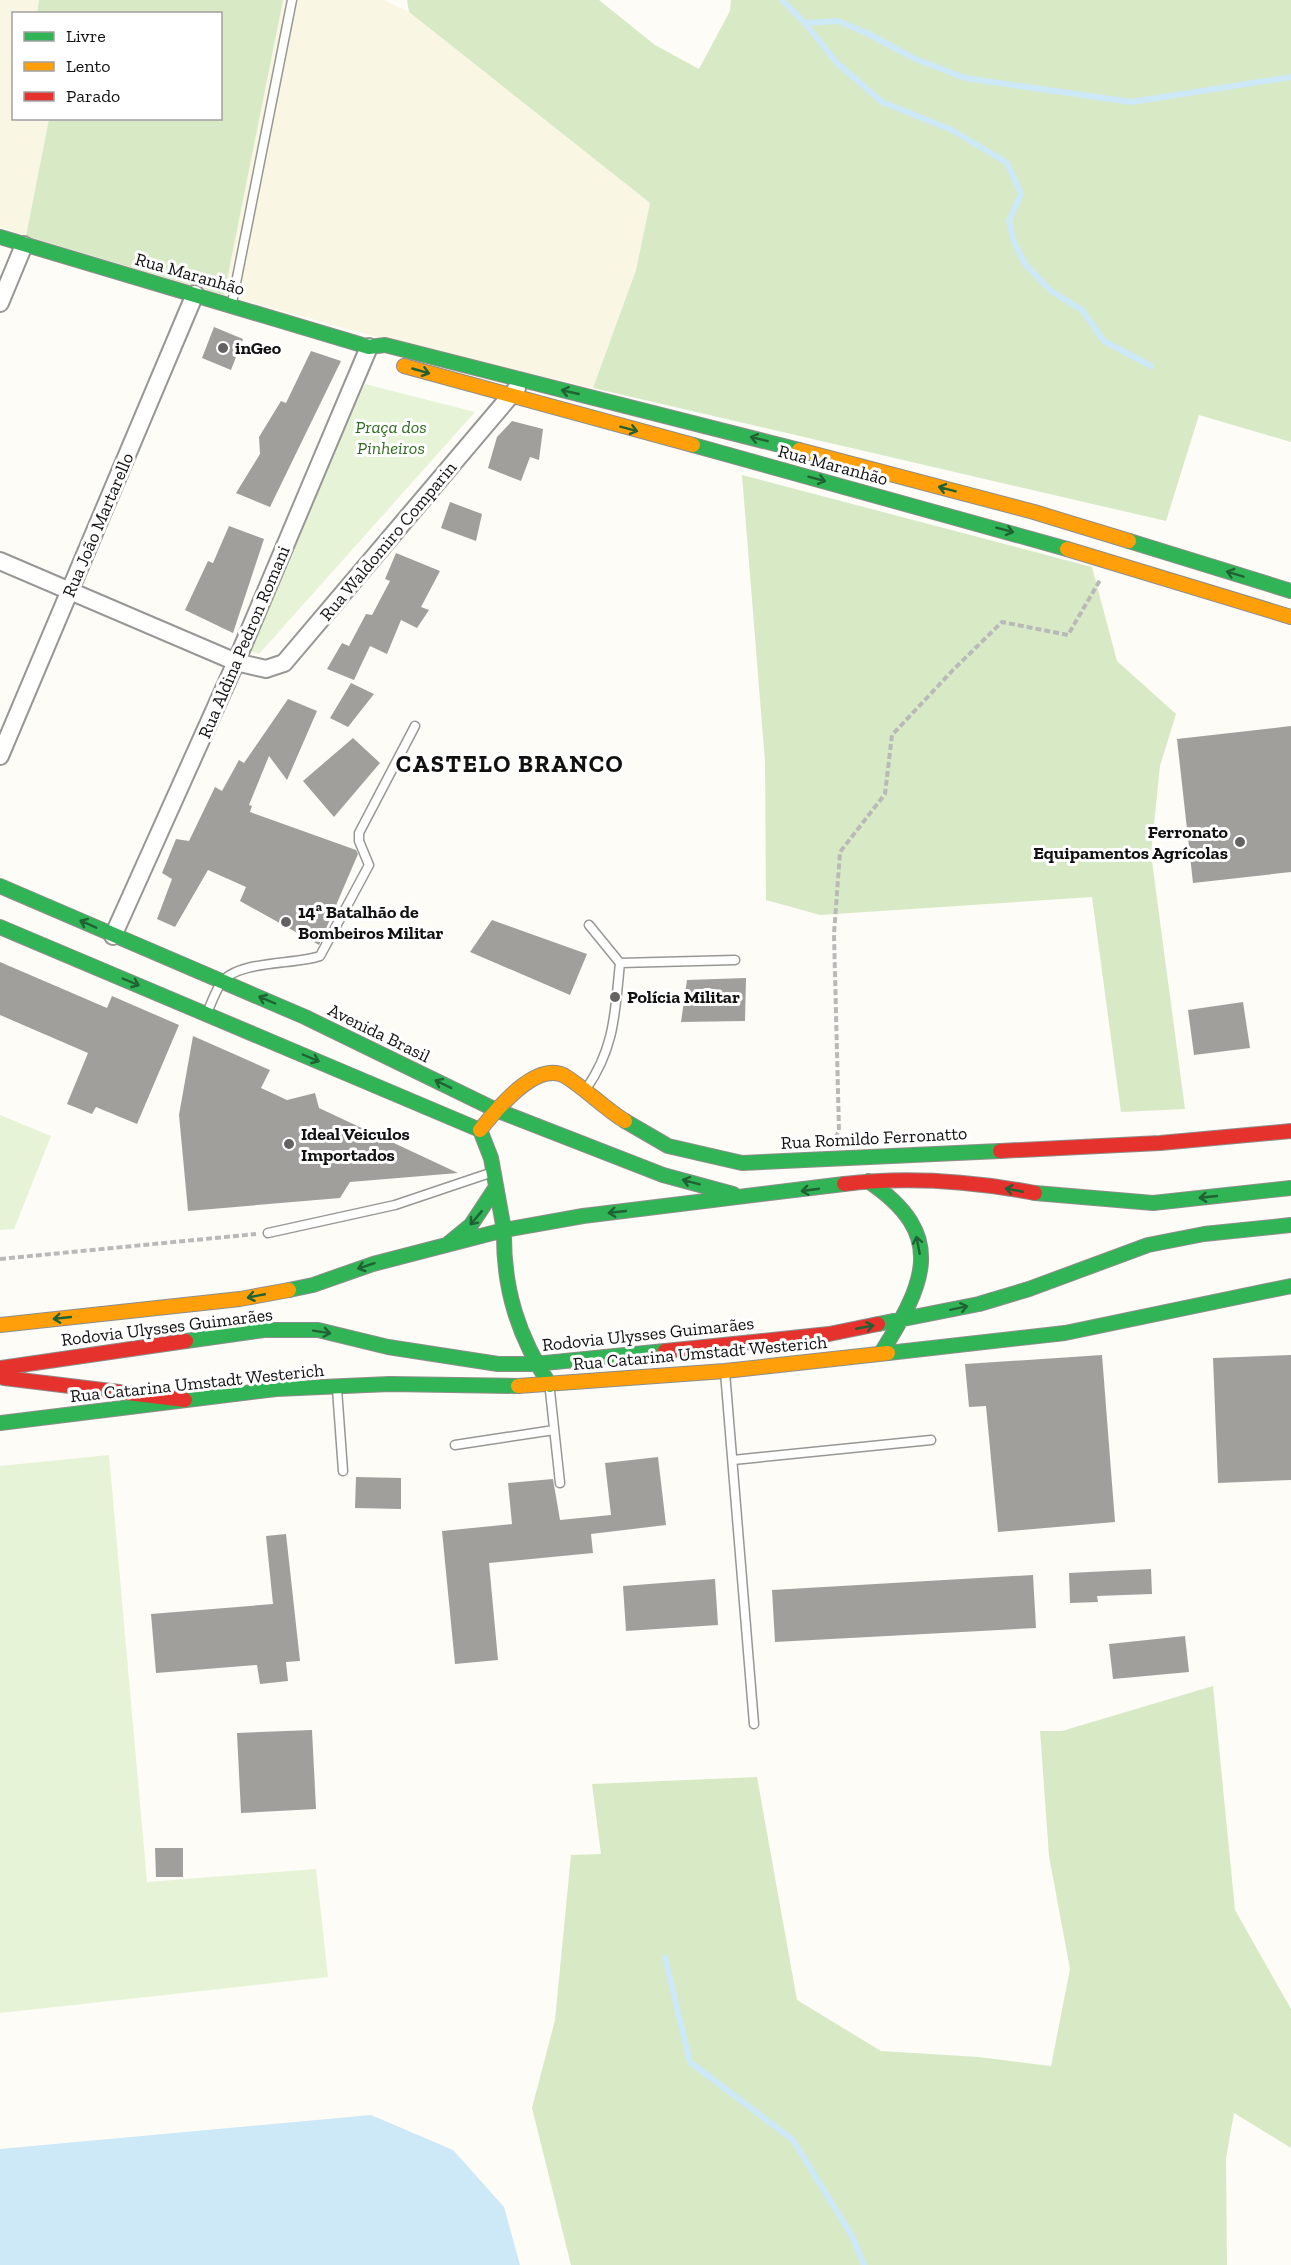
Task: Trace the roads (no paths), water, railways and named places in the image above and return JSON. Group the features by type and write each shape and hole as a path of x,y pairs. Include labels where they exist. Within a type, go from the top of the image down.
{"main road":[{"name":"Rua Maranhão","path":"0,237 232,305 509,397 1029,537 1291,617"},
{"name":"Rua Maranhão","path":"380,356 386,345 855,464 1034,512 1291,591"},
{"path":"598,421 605,400"},
{"path":"850,488 855,464"},
{"path":"1029,537 1034,512"},
{"path":"1198,589 1204,564"},
{"name":"Avenida Brasil","path":"0,886 305,1017 496,1110 663,1175 747,1198"},
{"path":"0,927 480,1130 494,1172 504,1230 502,1265 507,1300 518,1333 550,1385"},
{"name":"Rua Romildo Ferronatto","path":"480,1130 496,1110 534,1077 545,1073 563,1075 584,1093 668,1146 742,1163 1160,1143 1291,1131"},
{"name":"Rodovia Ulysses Guimarães","path":"0,1325 240,1299 313,1285 373,1264 504,1230 583,1216 747,1198 868,1181 925,1179 979,1183 1043,1196 1153,1203 1291,1188"},
{"path":"868,1181 885,1190 903,1208 914,1227 920,1246 921,1271 915,1296 881,1353"},
{"path":"448,1243 471,1225 496,1187"},
{"name":"Rodovia Ulysses Guimarães","path":"0,1368 264,1330 318,1330 388,1347 498,1364 535,1364 829,1334 979,1304 1029,1289 1148,1245 1204,1234 1291,1225"},
{"name":"Rua Catarina Umstadt Westerich","path":"0,1423 276,1389 336,1386 550,1385 725,1371 1065,1333 1291,1286"},
{"path":"0,1378 185,1400"}],"street":[{"path":"0,303 24,245"},
{"name":"Rua João Martarello","path":"0,756 195,294"},
{"name":"Rua Aldina Pedron Romani","path":"114,936 236,662 380,356"},
{"name":"Rua Waldomiro Comparin","path":"0,561 236,662 266,669 284,663 524,381"}],"lane":[{"path":"232,305 292,0"},
{"path":"207,1014 222,981 244,969 262,964 306,961 320,956 369,865 359,841 359,833 415,726"},
{"path":"584,1093 606,1056 613,1028 620,963 589,925"},
{"path":"620,963 735,960"},
{"path":"268,1233 395,1205 494,1172"},
{"path":"725,1371 754,1724"},
{"path":"550,1385 560,1483"},
{"path":"336,1386 343,1471"},
{"path":"455,1444 554,1430"},
{"path":"733,1460 931,1440"}],"water":[{"path":"371,2115 453,2150 504,2207 520,2265 0,2265 0,2149"}],"waterway":[{"path":"782,0 805,23 837,63 882,102 952,130 1007,163 1021,194 1009,221 1014,242 1025,264 1051,291 1082,310 1104,341 1151,366"},
{"path":"805,23 838,21 867,33 913,58 965,78 1131,102 1291,77"},
{"path":"665,1958 690,2062 793,2140 852,2236 864,2265"}],"place":[{"name":"inGeo","path":"223,348"},
{"name":"Ferronato Equipamentos Agrícolas","path":"1240,842"},
{"name":"14ª Batalhão de Bombeiros Militar","path":"286,922"},
{"name":"Polícia Militar","path":"615,997"},
{"name":"Ideal Veiculos Importados","path":"289,1144"}],"district":[{"name":"CASTELO BRANCO","path":"510,763"}],"park label":[{"name":"Praça dos Pinheiros","path":"391,437"}]}
